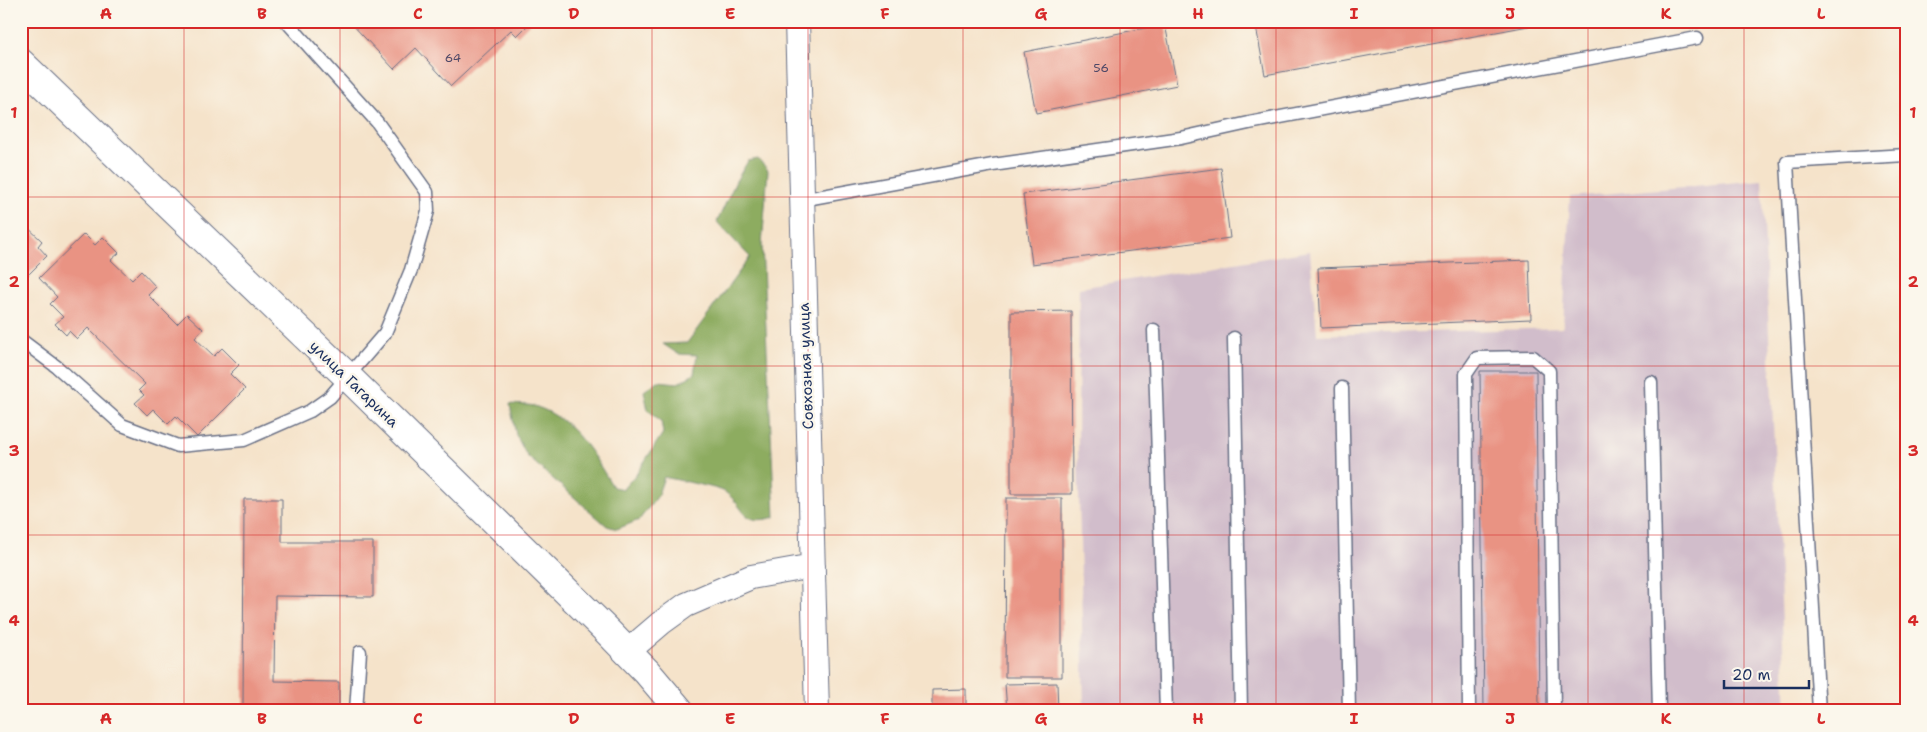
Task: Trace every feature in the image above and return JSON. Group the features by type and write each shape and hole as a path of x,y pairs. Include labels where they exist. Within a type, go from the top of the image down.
{"street":[{"name":"Совхозная улица","path":"797,21 817,711"},
{"name":"улица Гагарина","path":"21,64 348,377 627,652 680,711"},
{"path":"627,652 660,623 686,605 751,577 813,566"}],"lane":[{"path":"21,340 57,367 122,424 178,446 244,440 310,411 330,397 385,333 411,270 428,211 427,192 377,122 286,21"},
{"path":"801,200 993,165 1182,138 1249,123 1697,38"},
{"path":"1819,711 1787,162 1906,154"},
{"path":"1154,330 1166,711"},
{"path":"1234,338 1241,711"},
{"path":"1469,711 1466,374 1477,358 1533,357 1549,371 1554,711"},
{"path":"1651,382 1659,711"},
{"path":"1342,388 1349,711"},
{"path":"356,711 360,652"}],"shaded area":[{"path":"1762,180 1786,711 1084,711 1078,449 1079,288 1310,251 1317,335 1563,328 1570,197"}],"green space":[{"path":"758,159 768,170 762,245 775,517 756,519 750,517 745,514 732,498 721,490 664,477 657,497 639,520 617,529 607,526 527,456 516,435 510,404 537,407 562,420 582,440 613,487 623,489 637,473 663,433 661,421 648,410 644,391 658,381 678,383 694,374 697,355 678,354 663,344 687,343 750,257 717,222 736,181 748,161"}],"building":[{"path":"349,21 532,21 517,36 511,30 451,86 416,48 394,69"},
{"path":"1255,21 1550,21 1550,22 1265,75"},
{"path":"1165,24 1177,85 1036,113 1024,52"},
{"path":"1221,168 1230,238 1032,264 1023,194"},
{"path":"21,221 42,241 38,246 47,256 21,282"},
{"path":"84,234 95,245 103,237 119,253 111,260 132,280 141,271 156,287 148,295 177,324 187,314 203,329 195,338 214,356 222,348 239,365 230,374 245,389 197,437 176,416 168,424 153,409 147,415 135,403 144,395 139,390 145,384 88,328 77,339 69,331 66,335 55,324 63,317 50,304 57,297 39,278"},
{"path":"1529,260 1531,319 1321,328 1318,268"},
{"path":"1071,311 1072,494 1011,494 1011,312"},
{"path":"1480,371 1536,371 1539,711 1484,711"},
{"path":"1006,498 1062,498 1062,677 1005,677"},
{"path":"244,499 282,499 282,542 373,542 373,597 275,596 274,681 339,682 339,711 243,711"},
{"path":"1057,683 1058,711 1007,711 1005,684"},
{"path":"966,689 966,711 932,711 932,690"}]}
